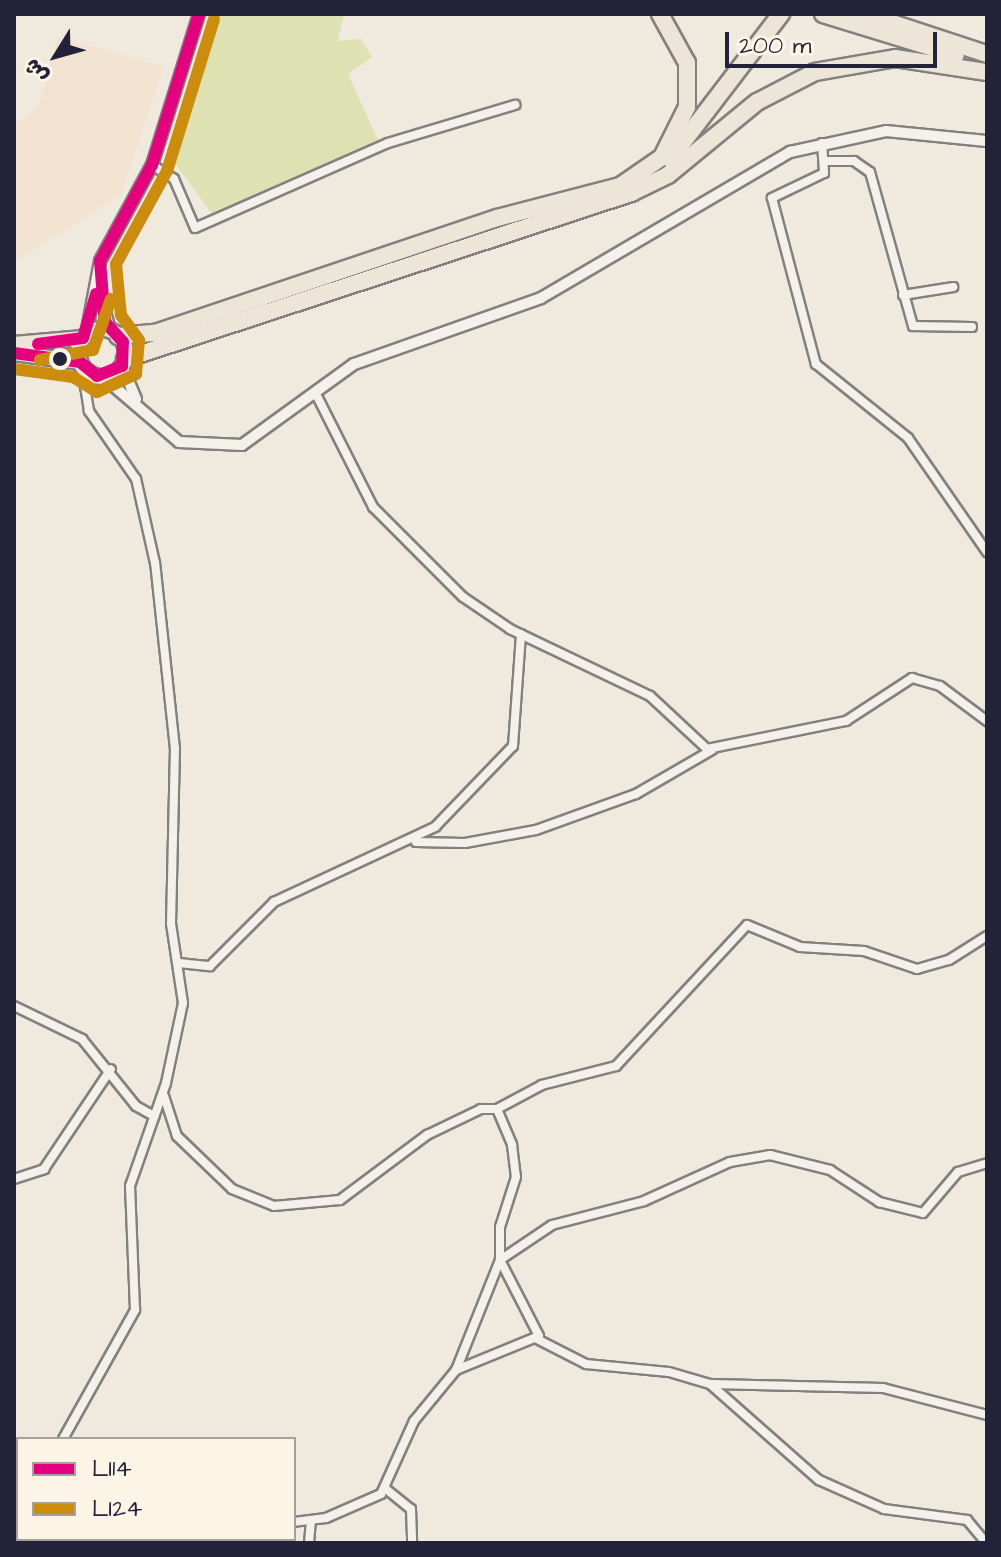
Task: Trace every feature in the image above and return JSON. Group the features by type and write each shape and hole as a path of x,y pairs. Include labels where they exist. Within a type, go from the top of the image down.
{"highway":[{"path":"620,186 662,157 687,107 687,63 660,14"},
{"path":"14,344 114,333 155,333 497,218 620,186 656,170 689,141 756,44 781,14"},
{"path":"645,188 698,139 756,44 790,14"},
{"path":"823,14 987,66"},
{"path":"865,14 987,54"},
{"path":"14,353 91,371 645,188 757,102 815,72 895,58 987,72"},
{"path":"114,333 123,362"},
{"path":"85,336 91,371"}],"street":[{"path":"85,336 106,244 152,165 199,14"},
{"path":"152,165 174,179 195,228 388,143 515,105"},
{"path":"91,371 141,408 179,442 219,449 259,437 315,392 367,358 541,298 760,166 822,142 902,130 987,141"},
{"path":"822,142 828,161 821,175 772,198 816,364 908,438 987,552"},
{"path":"828,161 854,161 870,172 913,326 972,327"},
{"path":"903,295 953,287"},
{"path":"98,288 114,333"},
{"path":"123,362 141,408"},
{"path":"91,371 85,387 89,411 136,479 155,563 175,749 171,924 183,1003 163,1101 177,1136 232,1189 274,1206 340,1200 433,1131 472,1112 497,1109 542,1085 616,1066 747,925 800,947 864,951 917,969 949,960 987,936"},
{"path":"85,387 91,371"},
{"path":"315,392 381,518 463,597 521,634 650,696 712,750"},
{"path":"179,963 210,966 274,902 411,842 513,746 521,634"},
{"path":"411,842 465,843 536,830 636,794 712,750 846,721 912,678 940,686 987,721"},
{"path":"14,1006 70,1031 111,1069 136,1106 154,1116"},
{"path":"14,1179 44,1169 111,1069"},
{"path":"64,1437 135,1310 129,1195 166,1083"},
{"path":"296,1522 311,1522 386,1489 414,1421 456,1370 500,1260 500,1227 517,1165 497,1109"},
{"path":"500,1260 552,1225 644,1201 758,1156 823,1167 879,1202 918,1213 934,1206 961,1170 987,1163"},
{"path":"500,1260 537,1339 586,1364 669,1372 710,1384 883,1388 987,1415"},
{"path":"456,1370 537,1339"},
{"path":"710,1384 819,1480 884,1509 967,1520 986,1543"},
{"path":"386,1489 411,1509 412,1543"},
{"path":"309,1543 311,1522"}],"shaded area":[{"path":"58,37 164,67 121,195 14,262 14,125 39,106"}],"green space":[{"path":"214,14 344,14 338,41 361,39 372,57 348,74 378,140 212,214 169,155"}],"transit line":[{"name":"LI14","path":"14,353 80,362 97,376 122,366 123,342 105,322 100,261 152,165 199,14"},
{"name":"LI24","path":"14,369 73,377 97,392 136,374 139,340 121,315 116,264 167,171 214,19"},
{"name":"LI14","path":"38,344 83,338 96,294"},
{"name":"LI24","path":"40,360 93,350 111,299"}]}
